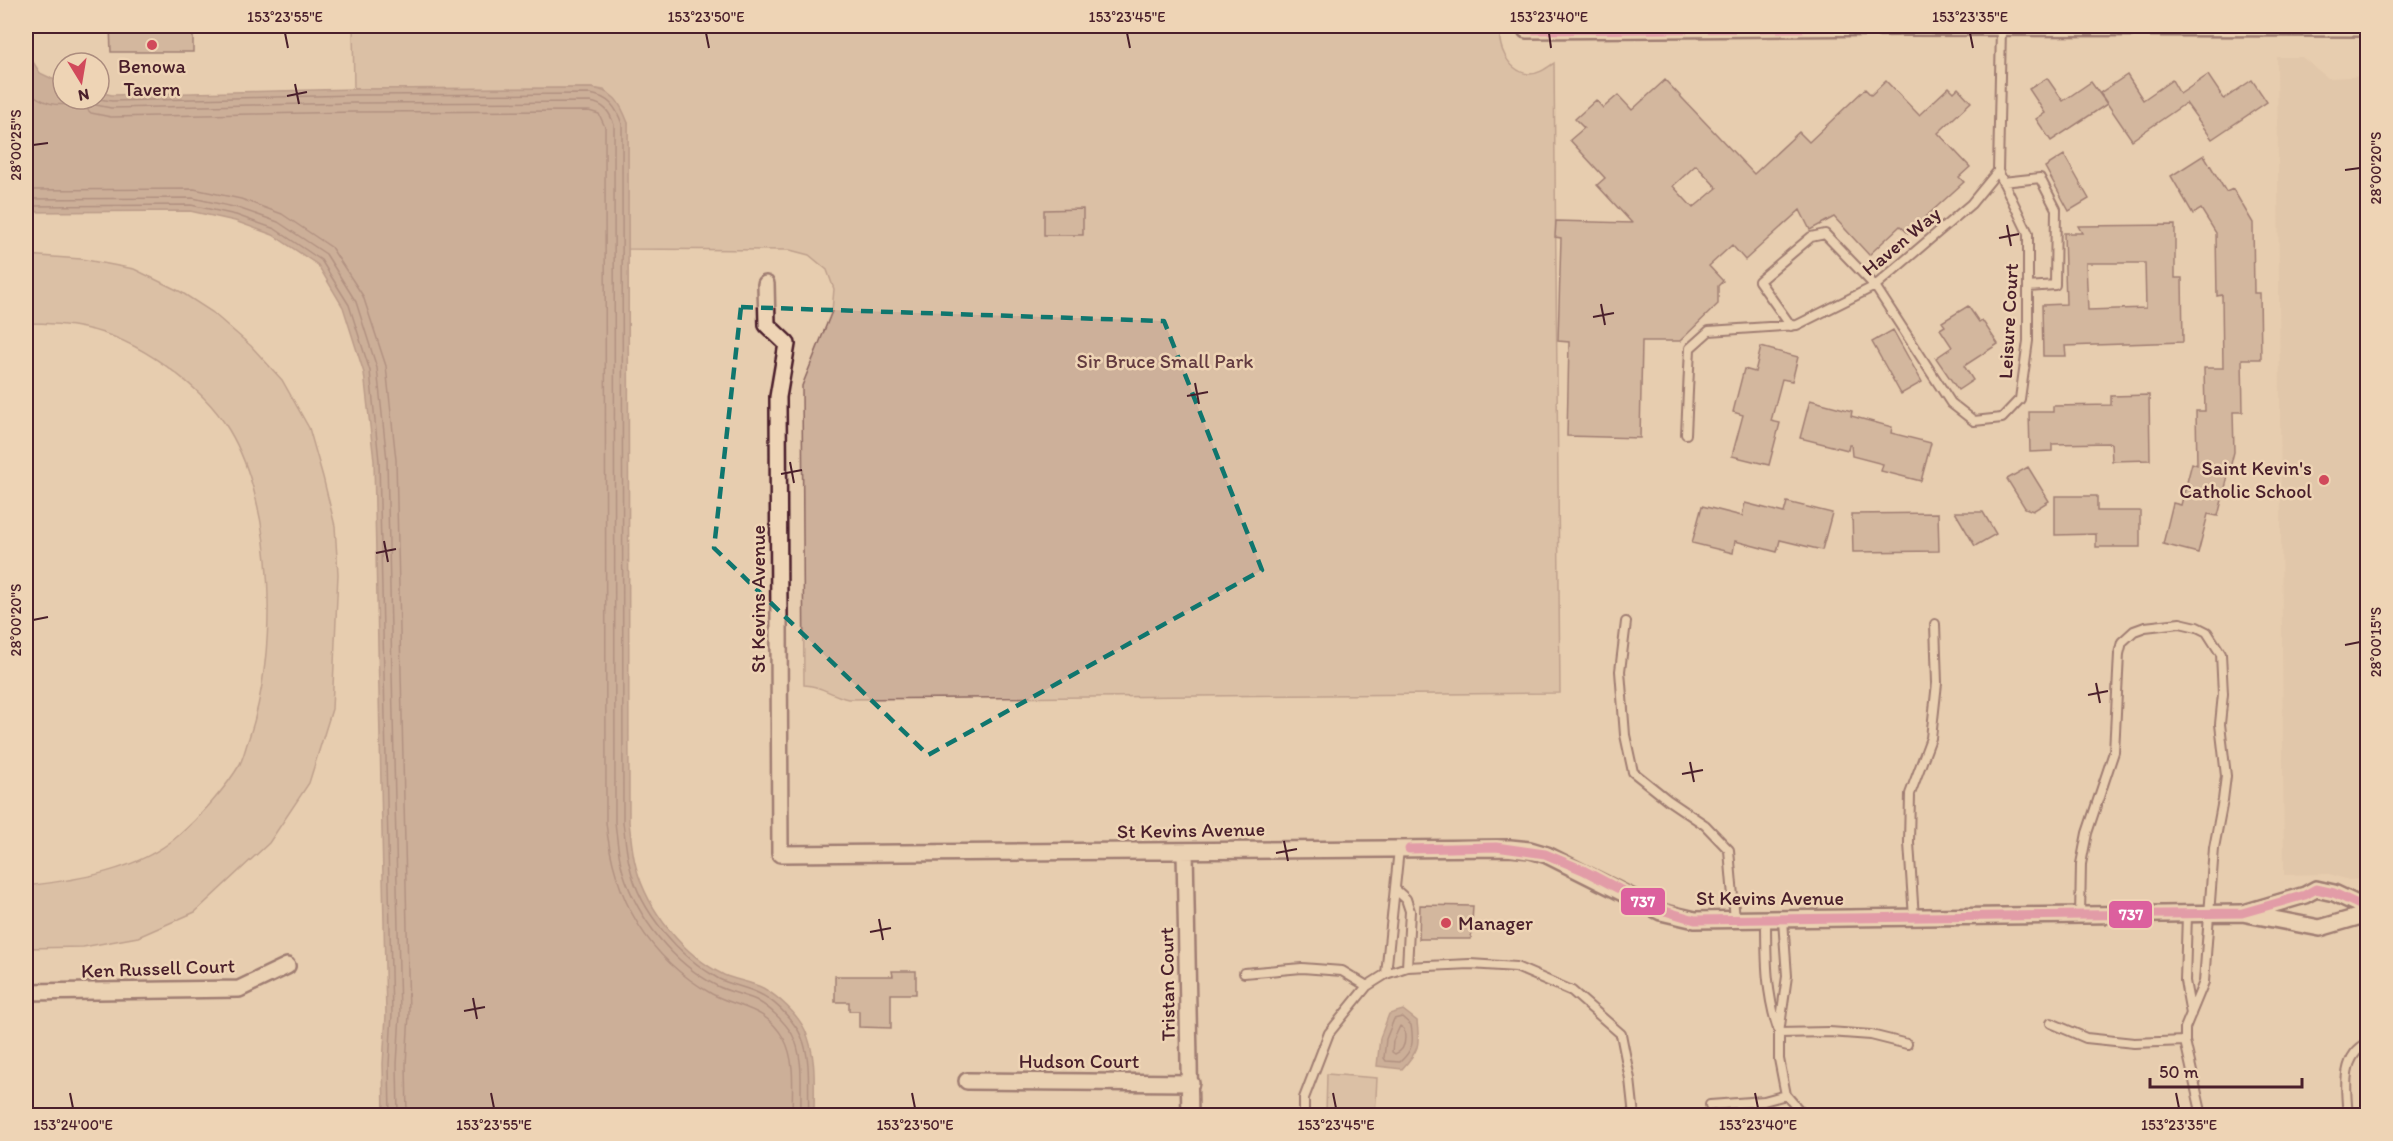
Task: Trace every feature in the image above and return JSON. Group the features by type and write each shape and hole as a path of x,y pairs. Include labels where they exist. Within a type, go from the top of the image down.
{"street":[{"path":"1526,30 1906,27 2367,28"},
{"name":"St Kevins Avenue","path":"766,284 767,325 787,344 778,397 780,854 1510,848 1530,850 1563,862 1661,912 1695,920 2242,913 2309,926 2326,927 2367,914"},
{"name":"Tristan Court","path":"1185,851 1190,1116"},
{"name":"St Kevins Avenue","path":"2242,913 2305,895 2310,891 2322,890 2367,909"},
{"path":"2305,895 2300,908 2301,915 2309,926"},
{"name":"Ken Russell Court","path":"26,992 239,989 287,966"},
{"name":"Hudson Court","path":"967,1081 1191,1083"}],"lane":[{"path":"1998,171 2001,28"},
{"name":"Leisure Court","path":"1791,326 1759,280 1811,237 1825,234 1875,286 1951,403 1974,421 2002,418 2020,399 2028,341 2028,233 1998,171"},
{"name":"Haven Way","path":"1686,434 1690,348 1709,331 1797,325 1875,286 1971,204 1998,171"},
{"path":"2003,182 2040,178 2056,209 2055,285 2028,287"},
{"path":"1626,622 1620,671 1625,735 1633,772 1668,800 1705,825 1729,850 1735,920"},
{"path":"2080,916 2080,872 2087,833 2114,752 2119,654 2122,642 2126,636 2145,627 2180,623 2197,627 2207,633 2221,654 2223,671 2220,724 2226,776 2214,848 2204,982 2186,1028 2185,1041 2202,1116"},
{"path":"1914,918 1909,843 1910,794 1931,738 1937,683 1935,624"},
{"path":"1386,974 1399,849"},
{"path":"1395,889 1406,899 1410,911 1407,967"},
{"path":"2187,914 2185,981 2191,1016"},
{"path":"1766,920 1768,986 1771,1011 1779,1033"},
{"path":"1783,920 1787,976 1779,1033 1779,1059 1786,1095 1804,1116"},
{"path":"1304,1116 1304,1098 1329,1033 1367,986 1386,974 1407,967 1470,964 1516,967 1572,991 1621,1034 1630,1079 1634,1116"},
{"path":"1244,973 1302,968 1342,972 1367,986"},
{"path":"2051,1023 2086,1038 2134,1043 2185,1041"},
{"path":"1779,1033 1829,1032 1871,1035 1907,1044"},
{"path":"2348,1116 2345,1074 2360,1047 2367,1043"},
{"path":"1710,1105 1764,1101 1786,1095"}],"highlighted area":[{"path":"741,307 1164,321 1262,570 928,755 714,548"}],"shaded area":[{"name":"Saint Kevin's Catholic School","path":"2277,57 2302,57 2328,78 2367,76 2367,879 2349,880 2329,874 2284,875"}],"green space":[{"name":"Sir Bruce Small Park","path":"353,26 1501,26 1500,41 1505,55 1509,62 1521,72 1532,74 1554,63 1560,693 848,699 804,685 802,386 832,311 834,289 827,270 809,255 790,250 627,249 628,123 604,90 591,88 354,89"},
{"path":"26,255 81,259 134,269 181,292 212,312 251,346 282,380 309,428 335,526 338,574 332,709 309,783 269,843 195,912 138,937 83,947 26,948 26,886 86,877 145,858 178,836 220,793 241,761 258,704 265,665 268,582 264,540 256,499 245,462 229,430 217,413 202,396 166,366 125,342 84,328 26,323"},
{"path":"1327,1074 1377,1078 1375,1115 1326,1115"}],"water":[{"path":"26,51 40,73 51,78 51,111 111,111 111,95 354,89 591,88 611,95 619,103 628,123 629,822 636,867 649,900 681,944 724,975 769,992 787,1006 802,1024 809,1040 813,1061 814,1115 384,1115 383,1064 386,1015 374,461 364,373 343,307 318,265 273,235 235,221 190,211 26,212"},
{"path":"1403,1010 1417,1021 1418,1042 1415,1052 1402,1069 1377,1066 1380,1038 1389,1014"}],"building":[{"name":"Benowa Tavern","path":"110,26 193,26 193,52 111,51"},
{"path":"2127,75 2143,100 2172,80 2180,94 2208,75 2224,99 2252,80 2267,102 2212,139 2186,103 2132,140 2100,93"},
{"path":"2047,78 2063,101 2091,82 2107,104 2051,141 2036,119 2045,113 2029,89"},
{"path":"1665,80 1754,174 1799,132 1809,142 1865,89 1871,95 1886,81 1919,115 1949,87 1954,92 1958,88 1971,102 1938,133 1970,167 1959,177 1964,182 1908,233 1900,226 1869,255 1834,217 1810,230 1800,210 1745,260 1732,245 1709,266 1723,281 1718,286 1718,304 1680,341 1642,341 1640,438 1567,436 1569,342 1558,341 1561,238 1555,237 1556,221 1632,223 1597,185 1605,178 1570,140 1584,128 1575,119 1596,100 1603,108 1618,95 1632,110","holes":["1696,165 1717,188 1693,208 1673,186"]},
{"path":"2064,155 2089,199 2069,211 2045,167"},
{"path":"2204,155 2226,192 2233,189 2253,223 2254,293 2260,293 2261,359 2242,359 2243,412 2233,412 2234,452 2218,516 2208,514 2198,553 2163,544 2173,503 2181,505 2192,463 2197,465 2196,411 2205,411 2204,368 2223,368 2222,295 2217,296 2216,233 2201,209 2193,214 2171,176"},
{"path":"1083,209 1083,235 1044,235 1044,210"},
{"path":"2175,225 2175,278 2182,278 2183,342 2065,346 2066,356 2043,356 2042,305 2066,304 2064,233 2082,233 2078,226","holes":["2086,263 2145,263 2146,308 2088,310"]},
{"path":"1968,306 1979,322 1982,320 1998,344 1964,366 1973,380 1958,390 1936,358 1952,347 1940,329 1945,326 1942,322"},
{"path":"1893,330 1922,382 1901,394 1872,342"},
{"path":"1761,347 1798,357 1792,381 1782,379 1771,421 1780,423 1769,465 1732,456 1743,415 1733,412 1744,369 1755,372"},
{"path":"2149,395 2150,460 2112,461 2111,443 2052,444 2052,451 2030,452 2029,412 2053,412 2053,406 2111,405 2111,396"},
{"path":"1810,400 1852,411 1851,416 1892,427 1891,433 1931,443 1921,481 1881,471 1883,464 1852,456 1851,445 1848,450 1800,438"},
{"path":"2028,467 2049,501 2033,511 2025,508 2007,479"},
{"path":"2055,496 2097,496 2097,511 2140,511 2140,547 2096,547 2096,534 2055,535"},
{"path":"1787,502 1832,513 1822,550 1780,540 1777,552 1735,541 1733,553 1692,543 1702,506 1742,516 1745,503 1784,513"},
{"path":"1955,512 1983,512 1996,534 1975,546"},
{"path":"1938,513 1939,551 1853,552 1852,514"},
{"name":"Manager","path":"1420,905 1473,906 1471,939 1419,939"},
{"path":"892,971 916,971 916,994 891,994 891,1028 859,1027 859,1011 849,1011 849,1002 835,1002 835,976 893,976"}],"transit line":[{"name":"737","path":"1526,30 1906,27 2368,28"},
{"name":"737","path":"1409,849 1496,847 1545,854 1583,870 1655,908 1695,920 2242,913 2305,895 2316,889 2334,893 2368,909"}],"place":[{"name":"Benowa Tavern","path":"152,45"},
{"name":"Saint Kevin's Catholic School","path":"2324,480"},
{"name":"Manager","path":"1446,923"}]}
